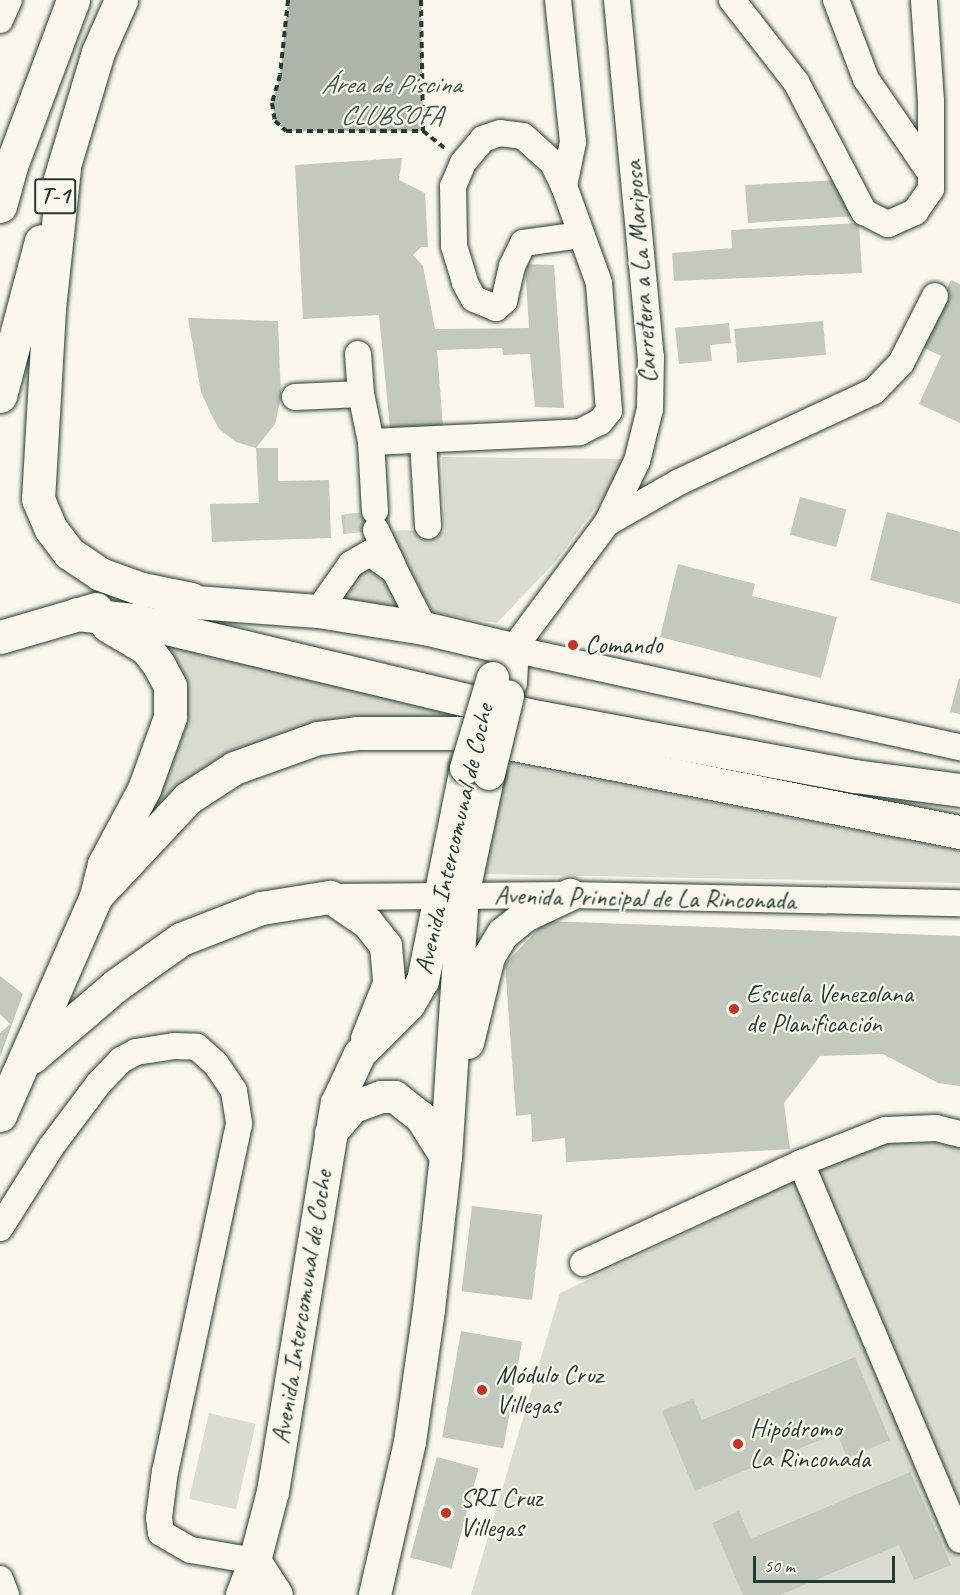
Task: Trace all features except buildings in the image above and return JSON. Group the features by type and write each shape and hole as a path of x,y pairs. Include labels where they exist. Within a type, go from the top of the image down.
{"highway":[{"name":"T-1","path":"0,206 11,166 73,0"},
{"name":"T-1","path":"0,396 36,256 98,52 121,0"},
{"path":"64,168 49,309 38,499 51,529 69,553 100,574 142,589 191,598 318,611 424,628 513,649"},
{"path":"0,637 116,603 191,598"},
{"path":"77,614 133,620 528,715 855,776 960,790"},
{"path":"0,1115 26,1062 96,896 104,864 157,757 171,703 170,686 146,648 128,634 77,614"},
{"path":"96,896 188,798 234,768 318,738 356,733 458,733 960,832"},
{"path":"26,1062 115,986 181,939 261,908 330,897"}],"main road":[{"name":"Avenida Intercomunal de Coche","path":"242,1595 255,1561 273,1492 328,1137 337,1103 360,1053 394,1022 420,986 452,896 477,771 513,649"},
{"path":"450,1092 464,1057 489,957 496,945 525,916 570,895"},
{"name":"Avenida Intercomunal de Coche","path":"375,1595 385,1563 410,1442 446,1157 450,1092 452,896"},
{"path":"330,897 353,910 378,935 390,964 381,1011 360,1053"},
{"path":"328,1137 354,1107 381,1097 395,1097 421,1118 446,1157"},
{"path":"255,1561 277,1595"},
{"path":"362,1595 385,1563"}],"street":[{"path":"0,20 9,0"},
{"path":"558,0 573,142 564,186"},
{"name":"Carretera a La Mariposa","path":"513,649 606,523 637,461 650,409 651,357 616,0"},
{"path":"732,0 796,82 864,212 888,224 915,212 931,189 924,0"},
{"path":"836,0 866,79 931,174"},
{"path":"371,442 580,432 600,422 609,411 610,396 599,283 564,186 553,163 523,136 500,133 483,139 463,163 453,186 454,246 474,299 496,308 504,302 512,266 523,243 581,235"},
{"path":"606,523 679,482 874,391 901,363 935,296"},
{"path":"358,354 361,394 371,442 358,475 367,522 424,628"},
{"path":"295,396 361,394"},
{"path":"423,441 428,526"},
{"path":"318,611 359,553 367,522"},
{"path":"351,564 370,553 395,571"},
{"path":"513,649 960,747"},
{"name":"Avenida Principal de La Rinconada","path":"330,897 570,895 960,903"},
{"path":"0,1228 51,1147 99,1083 122,1060 136,1052 174,1046 197,1047 216,1064 234,1091 239,1124 165,1472 159,1518 161,1533 191,1550 255,1561"},
{"path":"583,1263 801,1163 885,1130 936,1128 960,1134"},
{"path":"801,1163 960,1540"},
{"path":"0,1579 6,1595"}],"path":[{"path":"288,0 280,75 272,103 275,121 286,131 423,131 463,163"},
{"path":"421,0 423,131"}],"shaded area":[{"path":"442,457 631,459 557,560 497,623 431,612 383,534 402,530 445,532"},
{"path":"367,565 389,577 399,611 334,602"},
{"path":"145,634 463,715 320,721 150,822 139,813 177,734"},
{"path":"503,762 960,851 960,883 481,874"},
{"name":"Hipódromo La Rinconada","path":"899,1131 960,1145 960,1595 471,1595 560,1293"},
{"path":"209,1413 256,1424 236,1510 189,1499"}],"water":[{"name":"Área de Piscina CLUBSOFA","path":"288,0 421,0 423,131 286,131 275,121 272,103 280,75"}],"tunnel":[{"path":"358,513 359,532"}],"place":[{"name":"Comando","path":"573,645"},
{"name":"Escuela Venezolana de Planificación","path":"734,1009"},
{"name":"Módulo Cruz Villegas","path":"482,1390"},
{"name":"Hipódromo La Rinconada","path":"738,1444"},
{"name":"SRI Cruz Villegas","path":"446,1513"}]}
